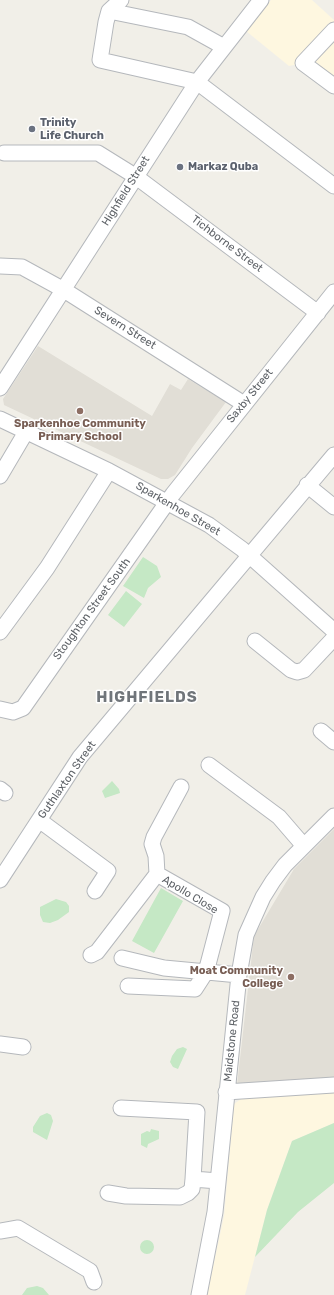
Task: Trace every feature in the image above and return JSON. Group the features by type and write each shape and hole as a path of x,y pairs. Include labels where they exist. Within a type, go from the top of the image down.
{"street":[{"path":"121,0 109,12 100,60 197,82 334,186"},
{"name":"Highfield Street","path":"0,388 64,290 135,176 197,82 261,0"},
{"path":"109,12 188,27 224,47"},
{"path":"334,30 304,63 334,86"},
{"name":"Tichborne Street","path":"4,153 98,153 135,176 318,313"},
{"name":"Severn Street","path":"0,266 22,267 64,290 244,404"},
{"name":"Saxby Street","path":"169,502 178,488 244,404 334,292"},
{"name":"Sparkenhoe Street","path":"0,419 110,471 209,525 249,556 334,631"},
{"path":"0,476 23,437"},
{"name":"Guthlaxton Street","path":"0,880 5,860 40,820 80,757 307,485 334,455"},
{"path":"0,632 47,568 110,471"},
{"path":"307,485 334,506"},
{"name":"Stoughton Street South","path":"6,711 23,708 91,608 169,502"},
{"path":"255,641 291,670 297,672 304,670 334,638"},
{"path":"321,731 334,742"},
{"path":"209,765 279,817 304,846"},
{"path":"157,874 156,860 152,844 154,837 181,787"},
{"name":"Maidstone Road","path":"198,1295 210,1244 218,1181 239,975 246,935 263,897 285,865 334,816"},
{"path":"40,820 108,871 96,891"},
{"name":"Apollo Close","path":"91,955 97,952 157,874 222,911 206,972"},
{"path":"122,958 164,968 239,975"},
{"path":"128,986 195,989 206,972"},
{"path":"0,1044 23,1047"},
{"path":"226,1092 334,1085"},
{"path":"108,1193 126,1196 180,1197 192,1189 197,1112 121,1108"},
{"path":"193,1180 218,1181"},
{"path":"0,1231 18,1228 90,1271 94,1282"}],"shaded area":[{"path":"271,0 312,0 334,20 334,86 304,63 289,66 246,31"},
{"name":"Sparkenhoe Community Primary School","path":"38,346 152,416 170,384 181,390 188,379 226,402 192,448 175,475 168,479 161,479 4,405 3,399"},
{"name":"Moat Community College","path":"334,829 334,1077 237,1085 254,936 294,869"},
{"path":"334,1091 334,1123 292,1141 267,1210 245,1295 207,1295 224,1216 234,1104 241,1099"}],"green space":[{"path":"143,557 157,566 161,577 148,588 144,598 123,586"},
{"path":"126,591 142,604 124,627 108,615"},
{"path":"112,781 119,789 120,793 105,798 102,791"},
{"path":"161,888 183,901 154,953 132,941"},
{"path":"56,899 66,902 69,906 69,912 58,920 50,923 43,922 40,915 40,907"},
{"path":"183,1047 187,1049 178,1069 173,1067 170,1062 177,1049"},
{"path":"47,1113 51,1115 53,1121 47,1140 33,1132 33,1127 40,1116"},
{"path":"334,1123 334,1183 298,1212 255,1257 267,1210 292,1141"},
{"path":"151,1129 159,1131 159,1139 148,1144 147,1148 141,1145 141,1134 147,1131 150,1132"},
{"path":"144,1240 150,1240 154,1244 154,1250 150,1254 144,1254 140,1250 140,1244"},
{"path":"37,1286 43,1288 49,1295 22,1295 27,1288"}],"place":[{"name":"Trinity Life Church","path":"32,129"},
{"name":"Markaz Quba","path":"180,167"},
{"name":"Sparkenhoe Community Primary School","path":"80,411"},
{"name":"Moat Community College","path":"291,977"}],"district":[{"name":"HIGHFIELDS","path":"147,698"}]}
